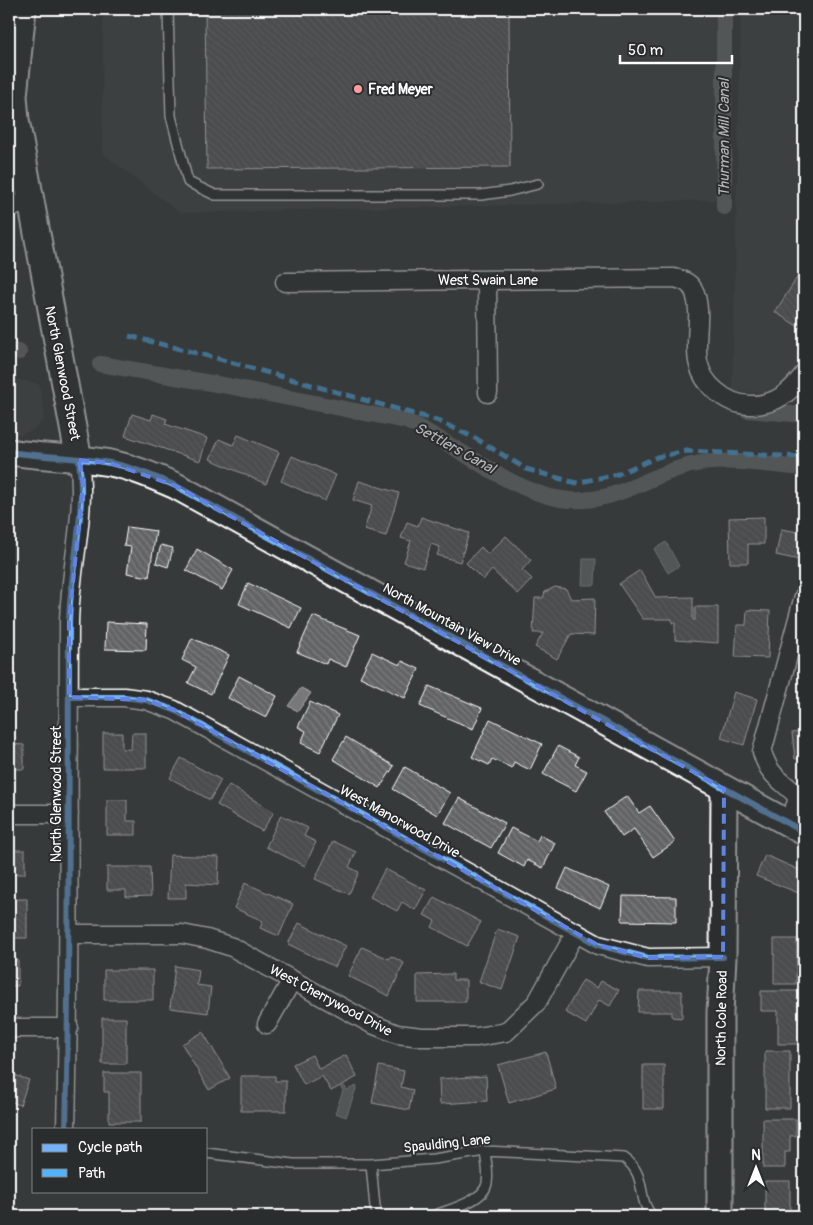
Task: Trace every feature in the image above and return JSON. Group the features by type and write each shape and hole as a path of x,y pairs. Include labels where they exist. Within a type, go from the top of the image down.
{"main road":[{"name":"North Glenwood Street","path":"23,9 13,70 20,205 53,321 79,460"},
{"name":"North Mountain View Drive","path":"9,452 45,458 110,463 147,474 176,486 795,827"},
{"name":"North Cole Road","path":"720,1216 720,1013 723,957 724,789"}],"street":[{"name":"West Swain Lane","path":"285,282 674,278 684,280 690,285 696,299 698,364 711,387 733,402 760,405 776,401 800,380"},
{"path":"487,280 488,393"},
{"name":"North Glenwood Street","path":"66,1128 69,1028 69,622 83,485 79,460"},
{"path":"795,827 798,797 766,767 762,752 804,596"},
{"name":"West Manorwood Drive","path":"69,697 124,697 146,700 174,710 598,945 648,958 723,957"},
{"path":"9,814 69,814"},
{"name":"West Cherrywood Drive","path":"69,934 182,934 207,939 232,947 372,1024 397,1034 422,1037 477,1037 506,1032 537,1002 576,932"},
{"path":"267,1024 292,980"},
{"path":"9,1028 69,1028"}],"lane":[{"path":"168,9 171,116 188,182 215,195 481,195 510,191 538,184"},
{"path":"433,1216 473,1200 483,1192 488,1184 485,1151"},
{"name":"Spaulding Lane","path":"208,1153 293,1164 371,1164 434,1159 485,1151 624,1158 631,1163 638,1173 645,1206 652,1216"},
{"path":"371,1164 375,1207 378,1216"}],"highlighted area":[{"path":"79,460 110,463 176,486 724,789 723,957 648,958 598,945 174,710 146,700 69,697 69,621 83,485"}],"shaded area":[{"path":"103,9 722,9 719,200 180,213 102,153"},
{"path":"741,9 804,9 804,394 732,392"},
{"path":"9,377 39,384 45,413 43,420 36,428 21,435 9,433"},
{"path":"666,542 679,566 668,573 654,549"},
{"path":"583,559 596,559 595,585 582,585"},
{"path":"301,688 311,693 298,711 288,706"},
{"path":"343,1084 347,1090 357,1086 346,1117 335,1113 343,1091 340,1086"}],"building":[{"name":"Fred Meyer","path":"205,9 506,9 509,11 510,167 207,169"},
{"path":"804,267 804,325 802,329 775,312"},
{"path":"132,414 151,420 153,414 167,419 165,424 207,438 200,461 125,436"},
{"path":"238,435 279,452 266,484 210,459 219,439 233,445"},
{"path":"292,456 336,475 325,501 281,481"},
{"path":"359,481 399,493 386,536 364,530 372,506 353,500"},
{"path":"421,517 469,533 460,562 437,555 440,547 431,544 423,568 404,562 411,541 401,538 407,522 418,526"},
{"path":"764,517 764,544 748,544 748,563 730,563 729,518"},
{"path":"127,527 156,531 149,577 127,573 131,547 124,546"},
{"path":"781,529 804,533 804,561 776,555"},
{"path":"506,536 531,560 522,570 532,579 518,594 492,570 483,580 466,563 481,547 488,554"},
{"path":"161,545 173,548 168,567 156,563"},
{"path":"197,549 233,570 222,590 186,570"},
{"path":"640,570 656,598 693,597 693,620 695,620 695,607 718,607 718,643 675,640 675,623 672,623 672,619 643,619 619,584"},
{"path":"248,583 301,608 291,628 239,604"},
{"path":"555,587 566,589 571,599 595,598 594,635 571,634 557,659 535,647 543,633 533,633 535,598 543,598 545,592"},
{"path":"747,610 770,611 768,658 735,657 737,625 746,625"},
{"path":"313,616 360,635 346,667 328,659 326,664 297,652"},
{"path":"106,622 147,624 146,650 105,649"},
{"path":"192,638 229,655 211,694 188,683 196,667 182,660"},
{"path":"372,652 400,665 402,661 419,669 405,698 360,677"},
{"path":"239,676 277,696 266,718 228,698"},
{"path":"429,686 482,708 473,729 420,706"},
{"path":"734,692 757,699 744,745 721,738"},
{"path":"310,702 338,715 320,752 301,743 306,731 298,727"},
{"path":"490,719 542,744 530,770 514,762 512,768 492,759 489,765 472,757"},
{"path":"804,731 804,758 795,759 792,733"},
{"path":"103,733 122,733 122,749 131,749 132,733 146,733 146,768 103,768"},
{"path":"346,737 394,766 380,788 333,759"},
{"path":"9,744 24,745 24,769 9,769"},
{"path":"558,746 579,757 575,765 587,771 576,791 543,774"},
{"path":"181,758 221,780 210,800 170,778"},
{"path":"405,767 450,793 437,815 393,789"},
{"path":"229,785 274,812 262,831 217,805"},
{"path":"627,796 639,813 650,806 675,842 653,857 634,829 622,837 604,812"},
{"path":"459,798 505,823 491,848 445,823"},
{"path":"107,800 127,800 127,821 136,821 136,835 107,835"},
{"path":"281,815 308,828 304,836 316,842 305,866 266,847"},
{"path":"511,828 537,841 540,835 555,843 543,868 527,860 524,867 498,853"},
{"path":"333,841 356,852 349,867 359,872 349,894 315,879"},
{"path":"9,850 25,850 25,874 9,874"},
{"path":"170,855 219,857 218,885 186,883 186,898 168,898"},
{"path":"765,855 804,872 804,886 801,894 756,876"},
{"path":"107,867 150,867 151,896 126,897 126,890 107,890"},
{"path":"567,868 609,887 600,908 558,888"},
{"path":"385,869 426,890 415,910 402,902 397,911 370,897"},
{"path":"245,883 293,904 279,936 260,928 263,921 234,908"},
{"path":"623,896 676,897 676,922 622,921"},
{"path":"434,897 481,922 467,946 432,927 435,921 424,915"},
{"path":"9,899 27,899 27,938 9,938"},
{"path":"299,923 346,946 335,967 288,944"},
{"path":"497,929 520,937 502,990 479,982"},
{"path":"774,939 797,939 796,984 774,984"},
{"path":"362,947 389,959 391,956 404,963 389,996 348,976"},
{"path":"9,960 18,960 18,986 9,986"},
{"path":"175,966 199,970 197,985 211,987 208,1013 170,1008"},
{"path":"104,970 153,970 153,1000 104,1000"},
{"path":"453,974 453,980 466,980 466,1002 417,1002 417,975"},
{"path":"583,980 597,988 601,981 619,990 610,1006 599,1000 586,1024 565,1012"},
{"path":"639,991 682,991 682,1018 672,1017 672,1012 638,1012"},
{"path":"761,991 801,991 801,1044 778,1044 778,1011 761,1011"},
{"path":"102,1018 126,1018 126,1064 102,1064"},
{"path":"203,1032 230,1078 209,1090 182,1044"},
{"path":"765,1051 790,1051 790,1108 765,1108"},
{"path":"546,1052 556,1089 509,1103 498,1065"},
{"path":"312,1055 319,1069 346,1055 357,1077 331,1091 322,1076 304,1085 293,1064"},
{"path":"643,1065 664,1065 664,1109 643,1109"},
{"path":"379,1066 404,1071 401,1087 413,1090 409,1110 372,1103"},
{"path":"9,1073 29,1080 20,1105 9,1101"},
{"path":"104,1073 141,1073 141,1122 109,1122 109,1092 104,1092"},
{"path":"241,1076 275,1076 275,1081 286,1081 286,1111 241,1111"},
{"path":"486,1076 487,1101 440,1104 439,1079"},
{"path":"763,1119 796,1119 796,1136 790,1136 790,1152 785,1152 785,1168 763,1168"},
{"path":"765,1181 790,1181 790,1216 765,1216"}],"waterway":[{"name":"Thurman Mill Canal","path":"724,9 724,207"},
{"name":"Settlers Canal","path":"9,350 19,352"},
{"name":"Settlers Canal","path":"100,364 228,386 406,421 425,430 501,476 541,494 561,499 597,499 613,495 674,470 705,463 748,462 804,468"},
{"name":"Thurman Mill Canal","path":"747,410 804,415"}],"marked path":[{"path":"129,336 212,357 436,420 475,438 526,469 576,483 618,474 657,457 686,451 804,457"}],"cycle path":[{"path":"9,452 110,463 135,470 176,486 804,832"},
{"path":"66,1128 69,626 81,501 79,460"},
{"path":"69,697 124,697 146,700 174,710 598,945 648,958 723,957"}],"place":[{"name":"Fred Meyer","path":"358,89"}]}
